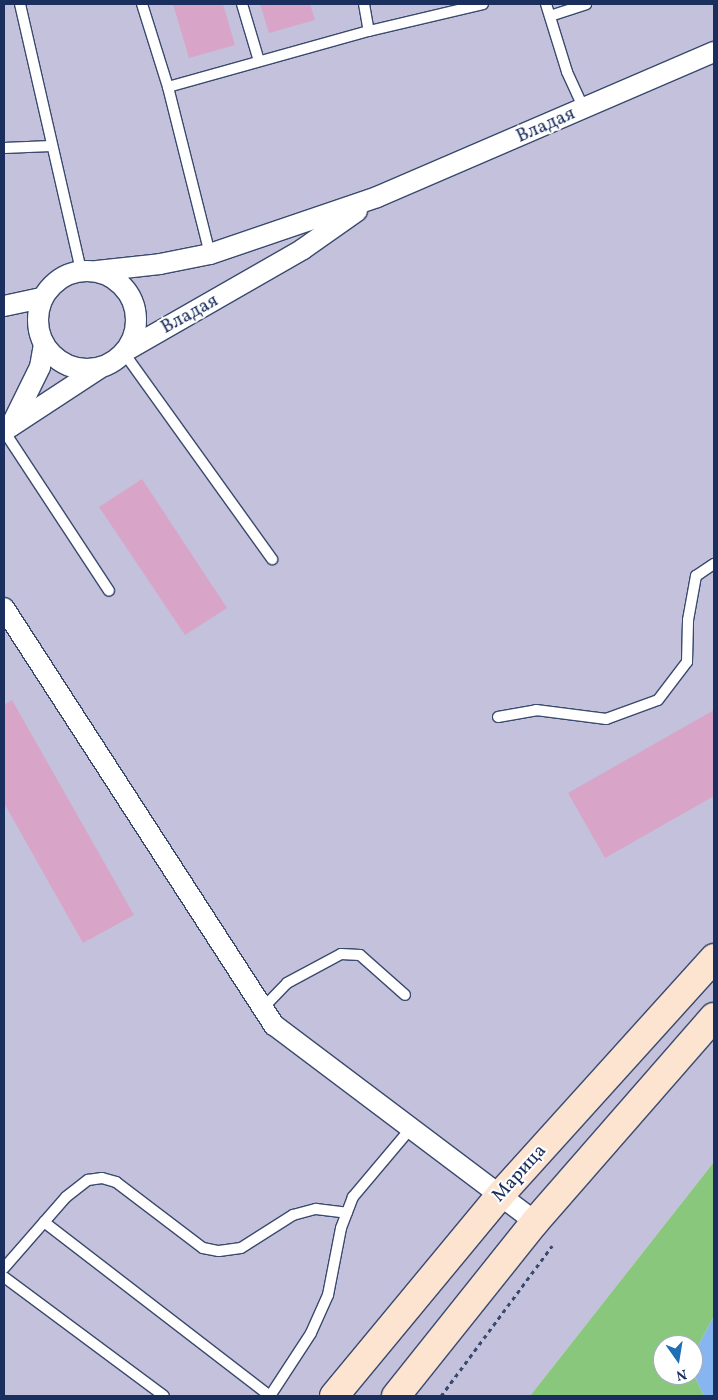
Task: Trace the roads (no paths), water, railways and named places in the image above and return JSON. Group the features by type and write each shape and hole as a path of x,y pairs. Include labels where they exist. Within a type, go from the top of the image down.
{"street":[{"name":"Владая","path":"42,298 52,285 89,271 160,264 210,254 377,197 714,52"},
{"name":"Владая","path":"6,429 126,351 295,254 377,197"},
{"name":"Владая","path":"89,271 113,277 126,288 134,302 138,318 135,335 126,351"},
{"path":"4,306 42,298 38,330 44,345 68,366 84,370 100,368"},
{"path":"6,429 40,367 44,345"},
{"path":"4,608 274,1025 412,1126 535,1222"},
{"name":"Марица","path":"334,1396 501,1194 714,958"},
{"path":"396,1396 535,1222 714,1017"}],"lane":[{"path":"20,4 51,146 89,271"},
{"path":"142,4 168,87 210,254"},
{"path":"242,4 259,61"},
{"path":"364,4 370,31"},
{"path":"168,87 370,31 483,4"},
{"path":"546,4 567,72 584,109"},
{"path":"550,16 586,4"},
{"path":"4,148 51,146"},
{"path":"126,351 272,559"},
{"path":"6,429 109,592"},
{"path":"498,717 536,710 606,719 658,700 687,662 688,620 696,576 714,564"},
{"path":"262,1009 287,983 341,954 360,956 405,995"},
{"path":"44,1222 270,1396 311,1333 328,1295 341,1228 354,1197 371,1172 412,1126"},
{"path":"4,1268 66,1197 88,1180 102,1178 116,1182 203,1248 219,1251 241,1248 293,1215 316,1210 347,1213"},
{"path":"4,1277 164,1396"}],"water":[{"path":"714,1316 714,1396 704,1396 699,1385 703,1385 703,1337"}]}
